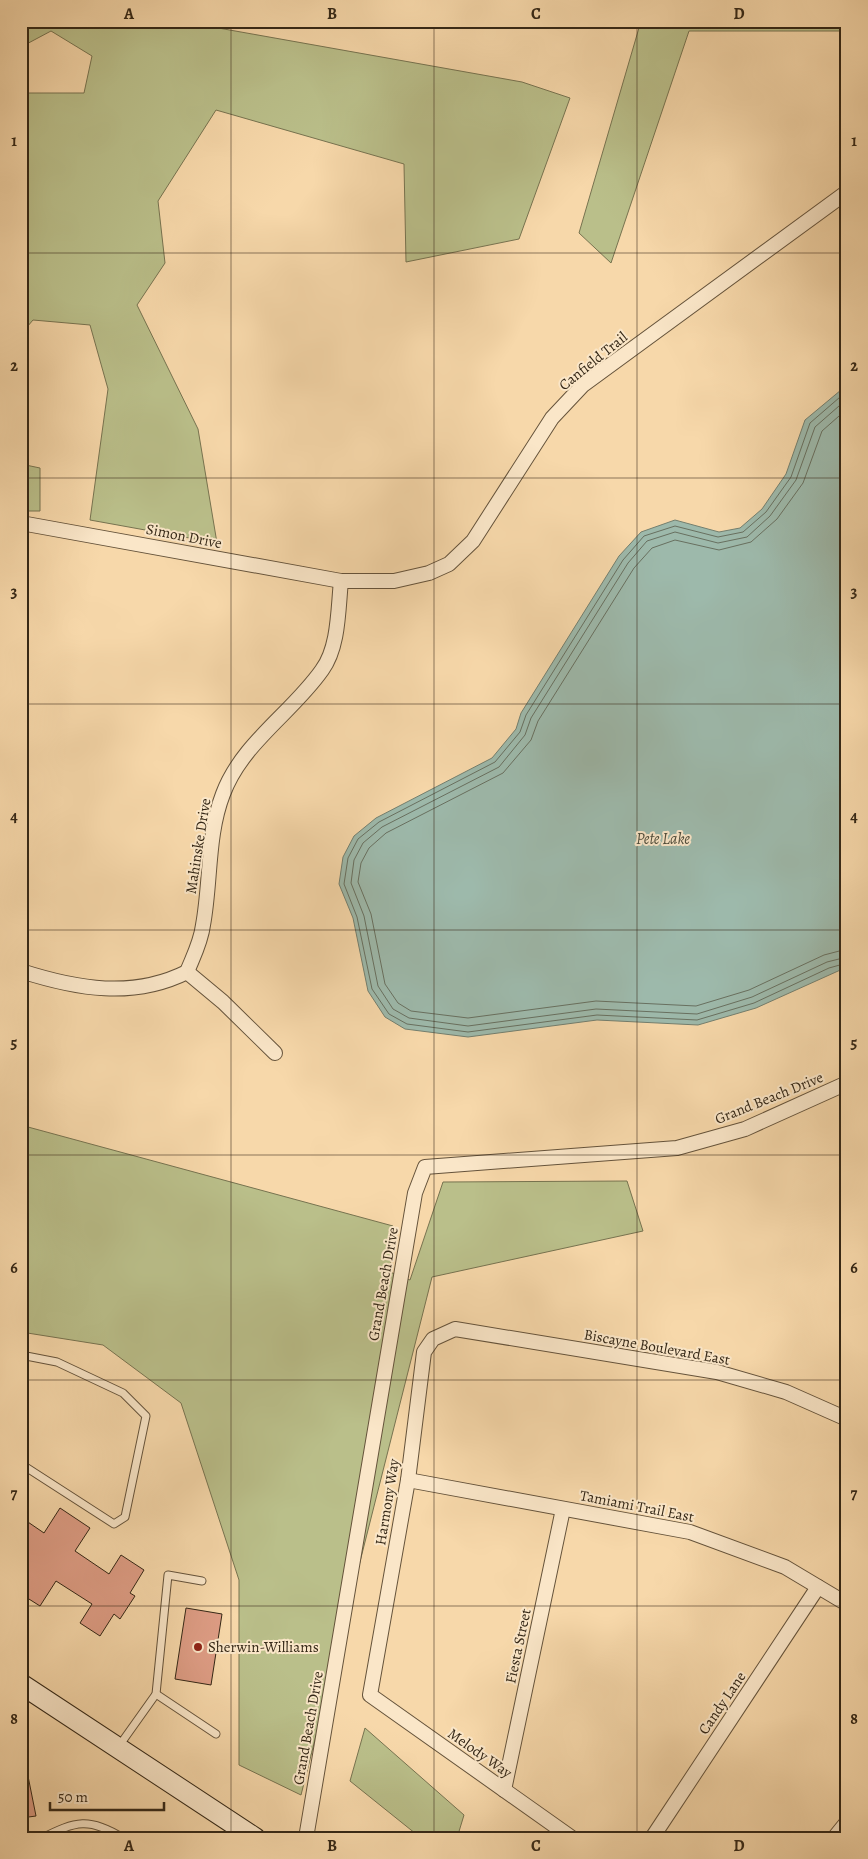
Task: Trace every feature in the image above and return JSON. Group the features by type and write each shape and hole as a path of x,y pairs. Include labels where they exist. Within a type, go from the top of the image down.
{"main road":[{"path":"21,1684 255,1838"}],"street":[{"name":"Canfield Trail","path":"341,581 394,581 429,573 449,564 473,541 552,418 583,385 847,192"},
{"name":"Simon Drive","path":"21,523 341,581"},
{"name":"Mahinske Drive","path":"187,972 197,948 203,926 215,826 222,794 234,770 323,669 336,634 341,581"},
{"path":"21,971 47,980 89,988 132,989 166,982 187,972 222,1002 275,1053"},
{"name":"Grand Beach Drive","path":"306,1838 415,1193 425,1167 677,1148 745,1128 847,1083"},
{"name":"Biscayne Boulevard East","path":"455,1329 716,1372 786,1392 847,1419"},
{"name":"Harmony Way","path":"370,1696 408,1480 424,1352 433,1339 455,1329"},
{"name":"Tamiami Trail East","path":"408,1480 690,1532 785,1567 847,1604"},
{"name":"Fiesta Street","path":"504,1790 563,1509"},
{"name":"Candy Lane","path":"652,1838 818,1587"},
{"name":"Melody Way","path":"370,1696 572,1838"},
{"path":"834,1838 847,1822"}],"lane":[{"path":"21,1355 57,1362 123,1393 146,1416 125,1517 114,1524 21,1464"},
{"path":"119,1747 156,1694 168,1575 202,1581"},
{"path":"156,1694 216,1734"},
{"path":"42,1838 64,1826 84,1823 101,1826 123,1838"}],"green space":[{"path":"21,21 179,21 522,82 570,98 519,239 406,262 404,164 216,110 158,201 165,263 137,305 198,429 217,543 90,520 108,389 90,325 33,320 21,334 21,233 27,211 21,200 21,93 84,93 92,56 51,31 21,47"},
{"path":"641,21 847,21 847,31 689,31 611,263 579,233"},
{"path":"21,464 40,468 40,511 21,511"},
{"path":"28,1127 393,1226 390,1272 410,1280 443,1182 627,1181 643,1231 432,1277 301,1795 239,1765 239,1580 181,1403 103,1345 21,1332 21,1155 26,1155"},
{"path":"365,1728 464,1815 457,1838 421,1838 350,1781"}],"water":[{"name":"Pete Lake","path":"847,385 847,967 756,1008 698,1025 597,1020 468,1037 405,1029 385,1017 368,991 353,918 339,884 343,857 354,836 376,818 492,758 516,729 521,713 619,556 641,532 675,520 719,532 740,528 762,509 786,474 805,420"}],"building":[{"path":"60,1508 90,1528 75,1551 109,1574 121,1555 144,1570 130,1593 135,1596 120,1619 114,1614 100,1636 80,1623 92,1604 56,1581 40,1606 21,1594 21,1569 26,1561 21,1558 21,1527 25,1520 44,1533"},
{"name":"Sherwin-Williams","path":"186,1608 222,1614 211,1685 175,1679"},
{"path":"21,1771 27,1771 36,1816 21,1818"}],"place":[{"name":"Sherwin-Williams","path":"198,1647"}]}
